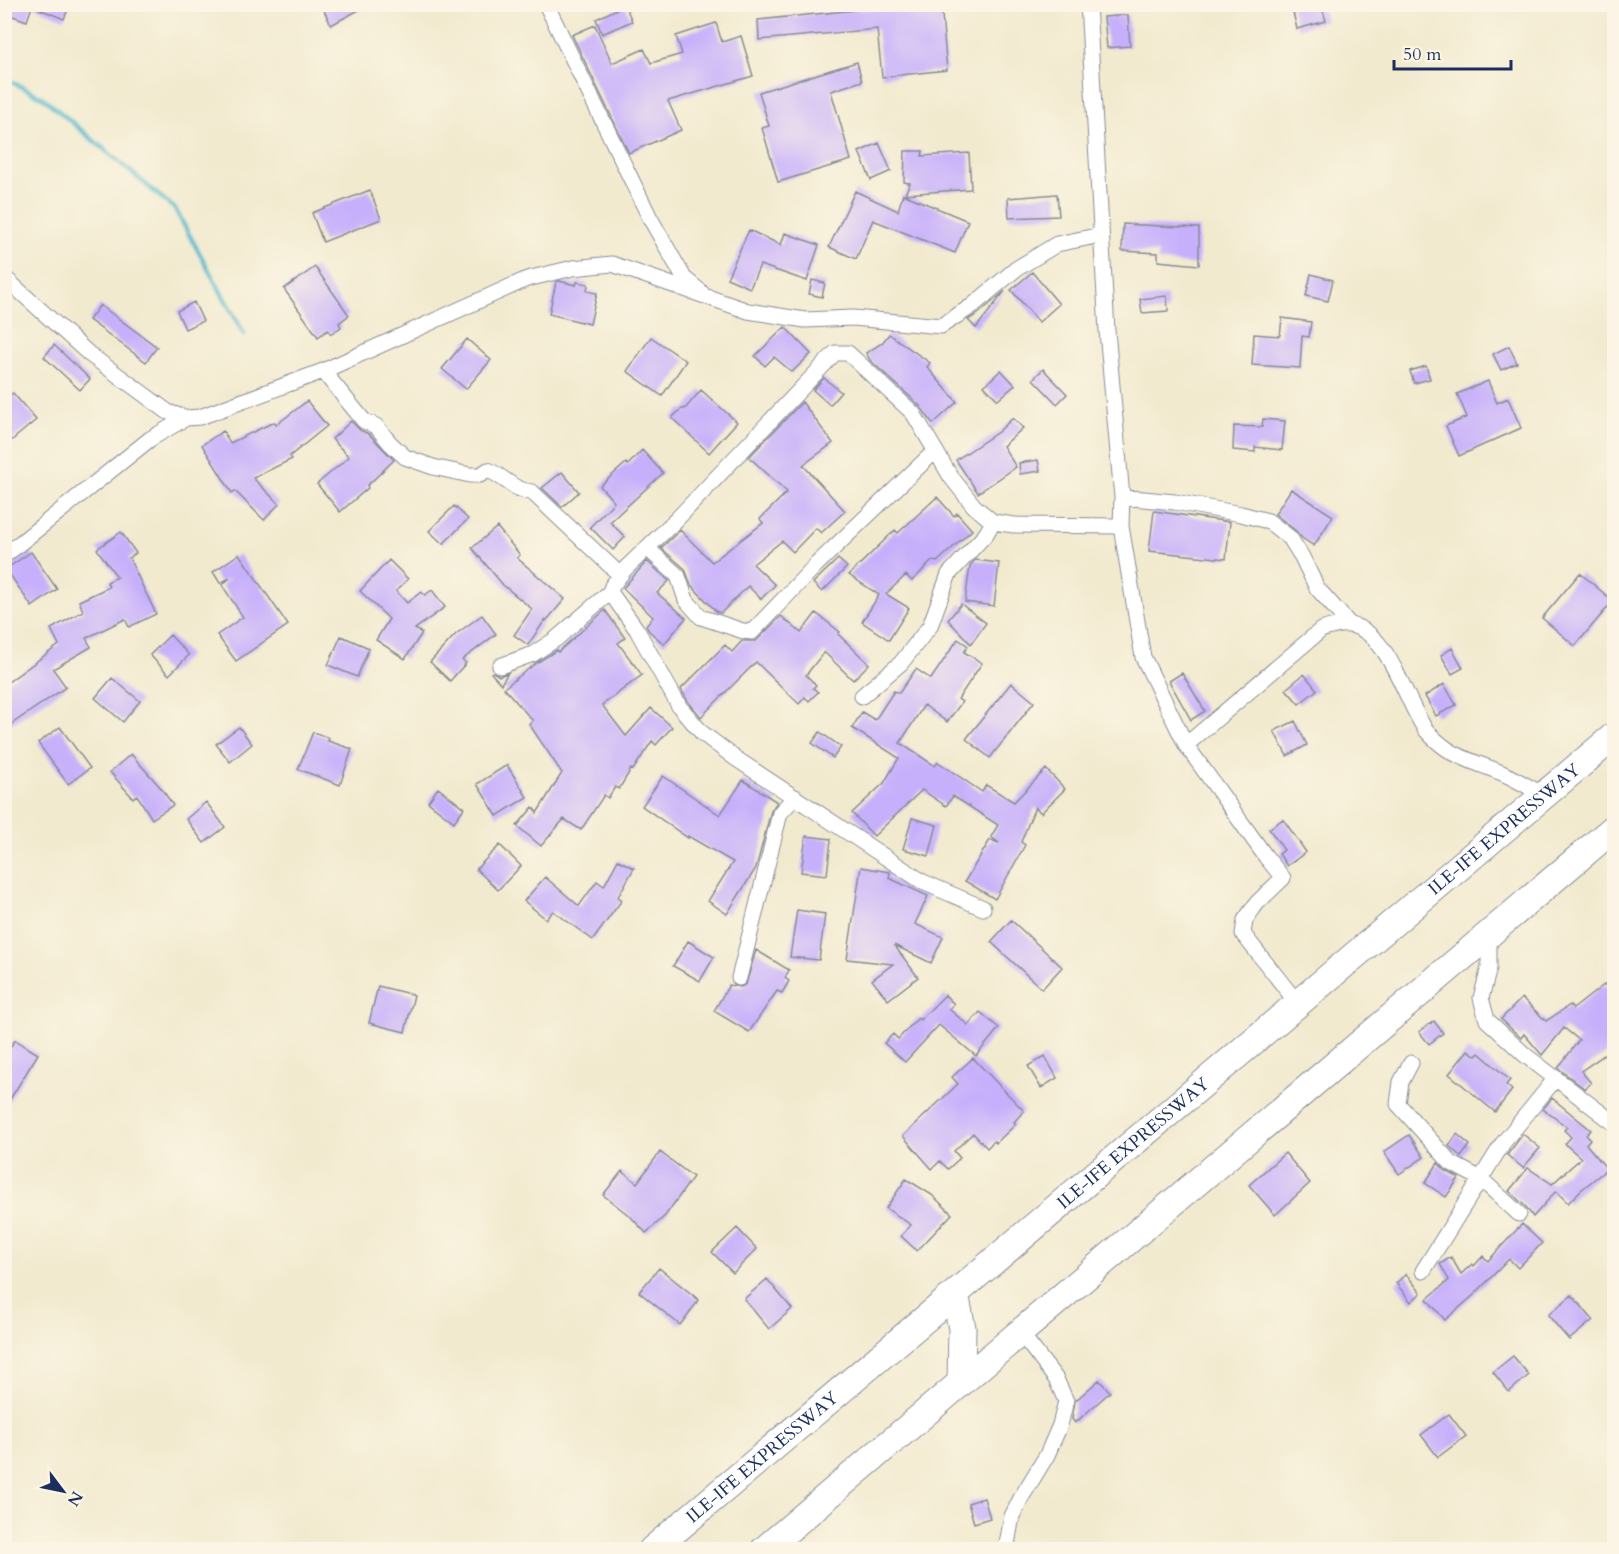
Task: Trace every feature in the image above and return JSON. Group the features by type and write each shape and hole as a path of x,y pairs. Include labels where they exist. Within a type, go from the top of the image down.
{"highway":[{"name":"ILE-IFE EXPRESSWAY","path":"652,1550 1614,736"},
{"path":"764,1550 1614,828"},
{"path":"955,1294 962,1328 961,1382"}],"street":[{"path":"546,4 651,218 684,278 708,298"},
{"path":"1088,4 1107,332 1122,497 1121,526 1143,657 1186,745 1283,878 1257,903 1245,920 1243,934 1298,1004"},
{"path":"4,277 89,354 168,412 186,418 200,417 323,371 527,279 573,268 612,264 748,311 805,320 853,318 941,326 972,306 1016,269 1057,244 1101,236"},
{"path":"500,666 532,654 556,639 610,592 620,575 835,352 848,353 913,413 951,477 968,499 993,522 1014,525 1121,526"},
{"path":"323,371 364,421 376,426 405,457 434,467 470,475 480,475 488,470 500,475 520,491 532,492 620,575"},
{"path":"4,556 150,439 186,418"},
{"path":"647,548 678,576 686,600 701,617 752,632 817,564 935,451"},
{"path":"1122,497 1175,502 1268,521 1290,538 1317,588 1350,625 1378,643 1395,669 1406,695 1427,731 1448,749 1504,773 1543,795"},
{"path":"862,696 901,663 930,626 949,574 986,534 993,522"},
{"path":"610,592 637,630 679,706 702,733 923,882 983,908"},
{"path":"1186,745 1322,630 1350,625"},
{"path":"739,978 780,813 795,797"},
{"path":"1489,934 1488,969 1481,998 1487,1020 1525,1055 1614,1123"},
{"path":"1411,1063 1401,1082 1398,1104 1451,1163 1481,1179 1520,1214"},
{"path":"1424,1271 1503,1143 1556,1078"},
{"path":"1006,1550 1012,1516 1047,1455 1060,1425 1066,1401 1056,1379 1020,1332"}],"building":[{"path":"4,4 70,4 64,19 32,6 27,21 4,13"},
{"path":"321,4 370,4 331,25"},
{"path":"875,4 941,4 947,70 882,77 877,29 759,40 758,20 875,8"},
{"path":"1291,4 1321,4 1326,21 1297,29"},
{"path":"625,5 632,21 602,34 596,19"},
{"path":"1128,15 1130,46 1107,48 1104,17"},
{"path":"716,23 722,42 741,36 753,76 668,101 681,130 629,153 572,35 595,25 612,63 644,49 651,63 682,54 676,36"},
{"path":"857,62 862,81 831,91 851,160 778,182 762,128 769,126 759,92"},
{"path":"879,143 891,171 871,180 859,152"},
{"path":"905,151 923,151 922,156 969,153 971,189 905,194 910,183 904,182"},
{"path":"370,190 381,219 323,242 312,213"},
{"path":"855,191 898,211 903,194 968,221 955,253 873,220 856,259 829,247"},
{"path":"1057,194 1059,216 1009,218 1008,198"},
{"path":"1123,224 1199,228 1199,265 1158,261 1158,253 1122,251"},
{"path":"749,230 781,245 785,233 819,245 807,281 760,265 750,288 727,278"},
{"path":"315,267 349,315 339,323 341,327 331,334 328,330 318,337 284,289"},
{"path":"1032,272 1059,304 1039,322 1011,290"},
{"path":"1311,274 1333,280 1328,301 1306,296"},
{"path":"812,280 825,283 822,297 809,294"},
{"path":"556,282 576,285 577,282 588,284 587,291 597,293 590,324 549,314"},
{"path":"1005,291 976,328 968,320 978,314"},
{"path":"1167,296 1168,311 1142,313 1140,299"},
{"path":"194,302 203,321 185,329 177,311"},
{"path":"100,305 157,347 146,362 89,320"},
{"path":"1282,318 1311,322 1309,337 1302,336 1300,368 1252,365 1254,334 1280,336"},
{"path":"785,327 811,354 792,372 774,357 765,366 755,356"},
{"path":"889,334 930,363 927,367 957,402 933,424 920,406 870,360 866,353 882,343"},
{"path":"651,337 686,361 662,396 627,371"},
{"path":"467,339 491,360 466,389 442,369"},
{"path":"54,345 90,379 80,390 44,357"},
{"path":"1509,346 1517,363 1501,370 1493,354"},
{"path":"1426,366 1430,379 1414,383 1410,371"},
{"path":"1043,369 1067,394 1057,404 1033,379"},
{"path":"1001,370 1015,385 998,400 984,386"},
{"path":"824,378 841,392 830,405 813,390"},
{"path":"1488,381 1497,403 1508,398 1521,428 1459,456 1446,426 1467,417 1457,394"},
{"path":"701,390 737,422 709,453 672,418 681,409 685,409"},
{"path":"13,393 36,420 4,447 4,400"},
{"path":"307,401 327,426 290,456 292,459 253,478 279,504 264,520 235,491 232,493 202,445 223,431 230,443 274,422 276,425"},
{"path":"802,402 833,443 803,465 845,511 821,533 816,528 793,552 782,541 753,564 775,585 761,599 748,586 721,613 717,612 691,585 685,569 661,548 680,530 712,562 763,523 760,519 787,492 749,457"},
{"path":"1013,418 1023,428 1003,446 1016,467 978,493 956,460 998,432"},
{"path":"1263,419 1285,421 1282,450 1255,447 1255,452 1233,450 1234,426 1262,427"},
{"path":"351,421 360,430 369,434 394,460 367,486 368,488 340,512 317,484 349,457 332,439"},
{"path":"642,450 663,473 610,522 625,537 613,550 590,527 614,502 600,486 626,463 628,465"},
{"path":"1038,460 1040,471 1020,474 1019,463"},
{"path":"562,472 579,492 562,507 542,488"},
{"path":"1291,489 1333,516 1314,546 1275,514"},
{"path":"937,497 954,516 957,513 972,530 937,562 932,561 912,581 906,575 886,594 909,608 889,640 862,622 879,595 849,575 895,530 898,533"},
{"path":"454,506 468,519 443,544 429,531"},
{"path":"1154,511 1230,522 1226,559 1149,551"},
{"path":"497,527 520,555 517,558 565,599 545,620 528,645 514,635 532,609 503,585 472,548"},
{"path":"121,532 136,553 129,558 156,614 129,627 125,619 86,638 91,647 53,669 66,687 4,729 4,685 59,645 51,629 83,611 79,601 109,587 107,582 117,577 97,549"},
{"path":"31,552 57,589 32,607 6,569"},
{"path":"239,554 288,625 236,661 217,635 243,617 222,585 230,578 220,583 213,572"},
{"path":"838,559 847,567 822,592 813,583"},
{"path":"389,560 408,579 396,591 407,603 421,592 425,595 432,590 445,607 415,629 422,633 405,659 376,640 389,619 360,591"},
{"path":"975,560 999,563 994,606 965,602 970,566"},
{"path":"647,561 669,581 657,593 686,618 664,644 646,626 653,617 623,588"},
{"path":"1580,573 1613,601 1575,646 1542,618"},
{"path":"961,604 986,623 971,644 948,620"},
{"path":"605,610 625,638 618,643 642,675 602,705 626,736 651,708 672,727 656,745 652,741 619,789 615,787 608,798 604,795 581,830 564,819 541,846 517,826 533,807 537,813 562,773 529,724 533,721 504,688 536,663 557,650 558,652"},
{"path":"816,613 840,632 838,634 869,664 853,680 824,652 806,675 816,685 813,688 818,692 809,701 805,697 799,704 756,662 701,717 687,700 681,689 725,645 732,652 742,641 756,641 781,616 801,633"},
{"path":"482,615 496,634 462,660 466,663 450,681 430,662 456,634"},
{"path":"170,635 189,655 169,675 150,655"},
{"path":"341,636 369,648 357,677 328,665"},
{"path":"958,639 968,646 964,652 982,663 958,699 962,702 947,722 924,705 900,743 935,766 938,762 982,792 986,785 1014,802 1046,769 1065,789 1041,813 1035,807 1021,842 1025,845 995,899 965,881 990,840 999,843 991,837 998,825 953,796 946,806 922,790 874,836 852,813 884,783 899,758 852,728 862,712 875,720 894,691 899,693 916,669 931,679"},
{"path":"1452,648 1463,668 1452,674 1441,655"},
{"path":"491,673 499,676 508,673 501,684"},
{"path":"1182,673 1205,711 1191,720 1169,681"},
{"path":"1304,674 1317,690 1299,704 1286,689"},
{"path":"112,678 140,701 123,722 95,698"},
{"path":"1011,683 1034,702 990,758 966,739"},
{"path":"1444,684 1456,705 1436,716 1425,696"},
{"path":"1295,721 1307,745 1287,756 1274,731"},
{"path":"60,727 90,768 68,784 38,743"},
{"path":"239,727 252,744 230,762 216,744"},
{"path":"313,732 329,738 328,741 352,749 340,785 298,769"},
{"path":"820,732 841,747 833,758 812,743"},
{"path":"131,754 173,805 152,819 137,795 133,798 110,772"},
{"path":"507,765 527,797 497,816 477,784"},
{"path":"663,776 720,815 743,780 777,802 771,811 756,868 727,914 708,901 733,862 688,836 688,838 642,806"},
{"path":"438,788 464,808 454,822 428,802"},
{"path":"206,802 225,827 204,843 186,819"},
{"path":"912,818 937,825 929,856 903,849"},
{"path":"1283,819 1306,852 1287,866 1279,854 1284,850 1269,829"},
{"path":"806,836 831,839 827,875 801,872"},
{"path":"500,845 521,866 498,890 476,869"},
{"path":"618,860 634,868 618,897 622,900 593,940 553,911 546,919 524,901 545,877 579,906 597,881 604,886"},
{"path":"861,867 890,872 889,878 928,896 915,924 943,937 931,963 894,945 918,977 888,1000 872,980 893,964 847,959"},
{"path":"797,910 825,914 819,960 790,957"},
{"path":"1011,920 1062,967 1042,989 991,942"},
{"path":"688,941 714,957 700,981 673,966"},
{"path":"756,950 789,970 785,978 789,981 782,993 777,991 749,1032 714,1011 729,985 741,987 746,984"},
{"path":"1605,984 1614,996 1614,1048 1581,1071 1591,1083 1585,1089 1558,1068 1579,1040 1564,1028 1542,1055 1524,1034 1521,1038 1501,1019 1522,998 1546,1021 1570,1005 1573,1009"},
{"path":"378,986 414,995 405,1032 369,1023"},
{"path":"945,995 954,1004 949,1009 968,1025 980,1012 999,1028 976,1056 939,1025 905,1062 884,1043 893,1034 898,1039"},
{"path":"1434,1021 1443,1033 1429,1044 1419,1032"},
{"path":"15,1040 38,1054 4,1109 4,1056"},
{"path":"1468,1050 1476,1056 1479,1053 1510,1080 1506,1085 1512,1090 1495,1112 1449,1074"},
{"path":"1045,1056 1057,1078 1041,1088 1028,1066"},
{"path":"973,1058 1024,1111 1014,1122 1016,1124 996,1143 994,1141 987,1148 973,1133 954,1151 960,1158 948,1169 940,1161 932,1169 903,1136 958,1084 952,1077"},
{"path":"1552,1098 1591,1130 1586,1135 1590,1139 1586,1144 1607,1169 1568,1203 1556,1191 1533,1217 1509,1191 1528,1168 1552,1184 1581,1158 1565,1144 1571,1137 1564,1130 1567,1127 1543,1109"},
{"path":"1457,1134 1470,1145 1461,1157 1449,1146"},
{"path":"1523,1134 1540,1148 1523,1168 1507,1155"},
{"path":"1409,1135 1424,1157 1399,1174 1384,1152"},
{"path":"660,1152 693,1177 665,1216 646,1233 631,1217 603,1195 622,1171 637,1183"},
{"path":"1285,1153 1310,1183 1275,1215 1249,1185"},
{"path":"1438,1163 1446,1171 1459,1178 1446,1197 1425,1183"},
{"path":"906,1179 932,1195 952,1214 917,1251 901,1236 911,1225 886,1208"},
{"path":"1522,1224 1542,1243 1518,1268 1509,1259 1474,1295 1445,1320 1427,1299 1449,1280 1440,1264 1451,1257 1461,1274 1472,1264 1474,1266 1483,1256 1488,1261"},
{"path":"737,1228 757,1249 733,1273 712,1252"},
{"path":"659,1268 699,1300 680,1325 639,1292"},
{"path":"1406,1274 1421,1293 1411,1302 1396,1283"},
{"path":"767,1279 792,1309 769,1329 744,1299"},
{"path":"1572,1295 1593,1320 1569,1340 1548,1315"},
{"path":"1513,1356 1529,1375 1509,1392 1493,1372"},
{"path":"1099,1380 1110,1392 1075,1423 1072,1419 1075,1401"},
{"path":"1449,1414 1466,1436 1438,1457 1421,1435"},
{"path":"984,1498 990,1518 974,1523 968,1503"}],"waterway":[{"path":"4,78 42,97 175,209 244,334"}]}
